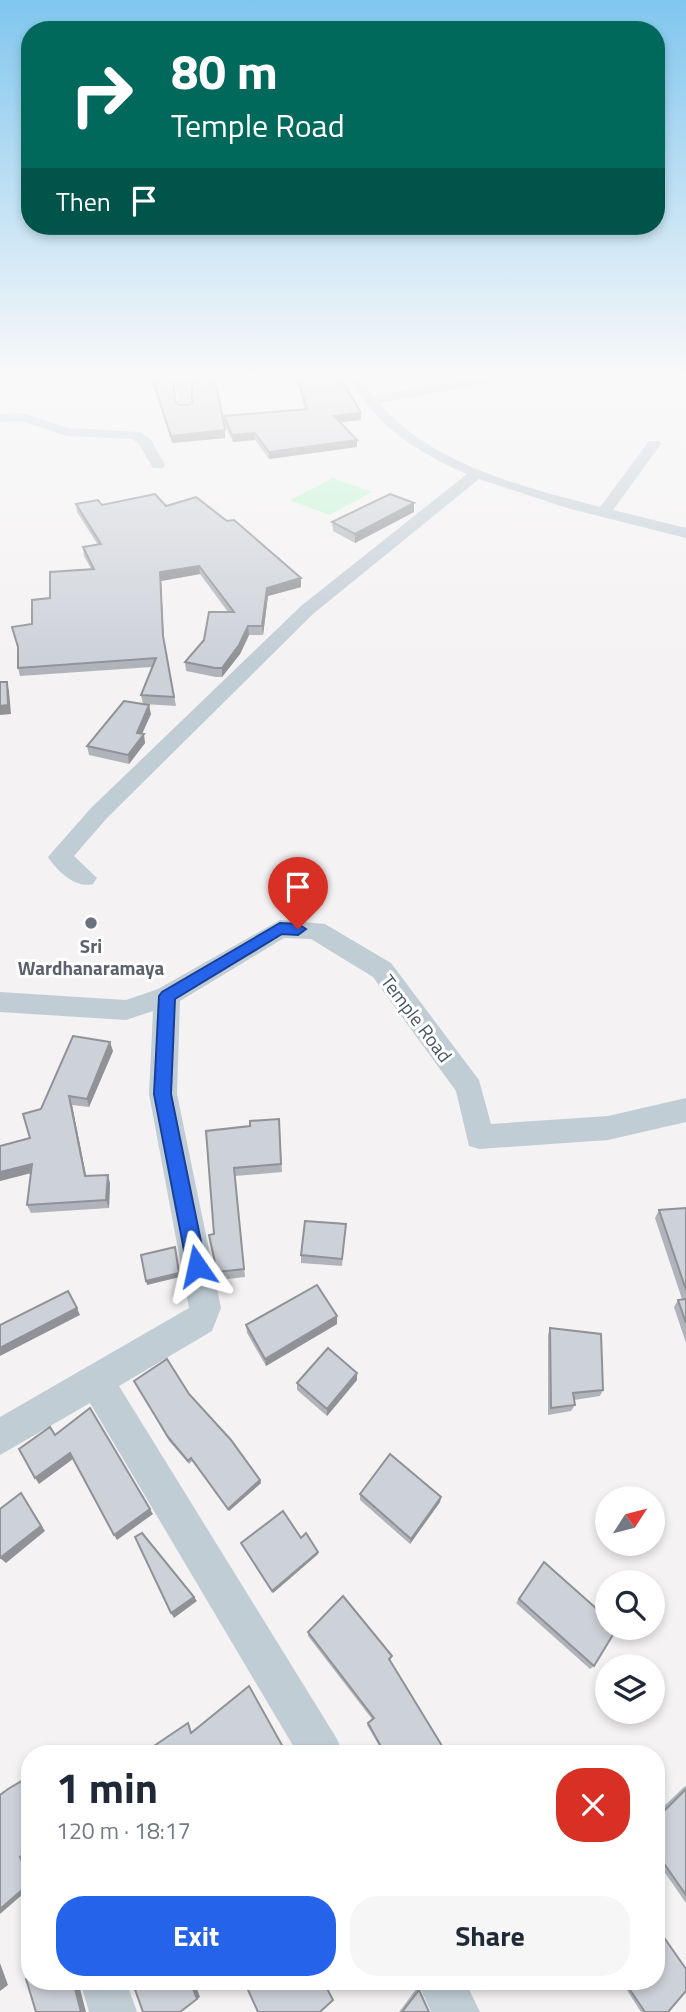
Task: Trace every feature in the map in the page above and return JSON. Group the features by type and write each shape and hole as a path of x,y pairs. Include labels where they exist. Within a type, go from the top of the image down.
{"street":[{"path":"472,472 604,512 686,533"},
{"path":"604,512 633,472"},
{"path":"85,878 60,857 99,813 307,610 476,474"},
{"name":"Temple Road","path":"0,1002 126,1010 167,996 280,929 316,930 382,970 469,1088 479,1137 608,1128 686,1110"},
{"path":"0,1437 200,1320 205,1308 163,1094 167,996"},
{"path":"95,1379 317,1745"},
{"path":"106,1990 113,2012"},
{"path":"445,1990 456,2012"}],"green space":[{"path":"333,478 372,492 329,515 290,500"}],"building":[{"path":"155,494 166,506 196,497 227,521 234,520 301,578 267,588 262,626 248,626 239,645 222,668 215,668 185,662 204,640 209,612 234,612 199,566 160,572 163,636 174,697 141,695 156,658 18,668 18,647 12,627 32,624 32,600 50,598 50,572 94,569 83,547 101,544 76,504 98,500 102,505"},
{"path":"390,494 414,503 355,534 332,522"},
{"path":"0,682 7,682 8,705 0,706"},
{"path":"124,701 149,705 137,733 144,734 128,755 87,746"},
{"path":"73,1036 110,1042 87,1099 69,1096 85,1176 108,1175 106,1200 27,1205 32,1164 0,1172 0,1146 30,1138 23,1114 41,1109"},
{"path":"279,1119 281,1164 234,1168 244,1269 217,1272 209,1235 214,1234 206,1131 250,1126 250,1121"},
{"path":"686,1208 686,1290 659,1210"},
{"path":"305,1221 346,1224 342,1259 301,1255"},
{"path":"175,1247 179,1273 146,1281 141,1255"},
{"path":"317,1285 337,1316 265,1359 246,1325"},
{"path":"68,1291 77,1308 0,1348 0,1325"},
{"path":"686,1299 686,1323 678,1300"},
{"path":"550,1328 601,1334 603,1390 573,1393 575,1405 551,1408"},
{"path":"328,1348 357,1373 327,1409 297,1383"},
{"path":"167,1359 189,1394 231,1440 260,1480 228,1509 191,1458 188,1461 168,1437 134,1381"},
{"path":"90,1408 150,1509 114,1535 70,1453 35,1478 19,1449 50,1427 55,1435"},
{"path":"390,1454 441,1497 411,1539 360,1494"},
{"path":"21,1493 41,1526 0,1558 0,1509"},
{"path":"283,1511 301,1538 306,1533 318,1552 272,1591 241,1543"},
{"path":"142,1533 194,1597 171,1613 135,1537"},
{"path":"544,1562 595,1607 595,1640 610,1640 601,1654 595,1654 594,1666 519,1599"},
{"path":"343,1596 392,1656 389,1659 442,1745 380,1745 368,1723 374,1718 308,1632"},
{"path":"249,1686 282,1745 155,1745 188,1723 191,1733"},
{"path":"21,1781 21,1891 0,1909 0,1795"},
{"path":"686,1789 686,1895 665,1865 665,1810"},
{"path":"665,1939 686,1969 686,1991 668,2012 645,2012 630,1990 665,1990"},
{"path":"29,1990 75,1990 81,2012 36,2012"},
{"path":"135,1990 194,1990 197,1999 180,2012 143,2012"},
{"path":"248,1990 328,1990 333,2000 320,2012 258,2012"},
{"path":"419,1990 429,2012 402,2012"}],"place":[{"name":"Sri Wardhanaramaya","path":"91,923"}],"route":[{"path":"197,1266 163,1094 167,996 280,929 298,929"}]}
